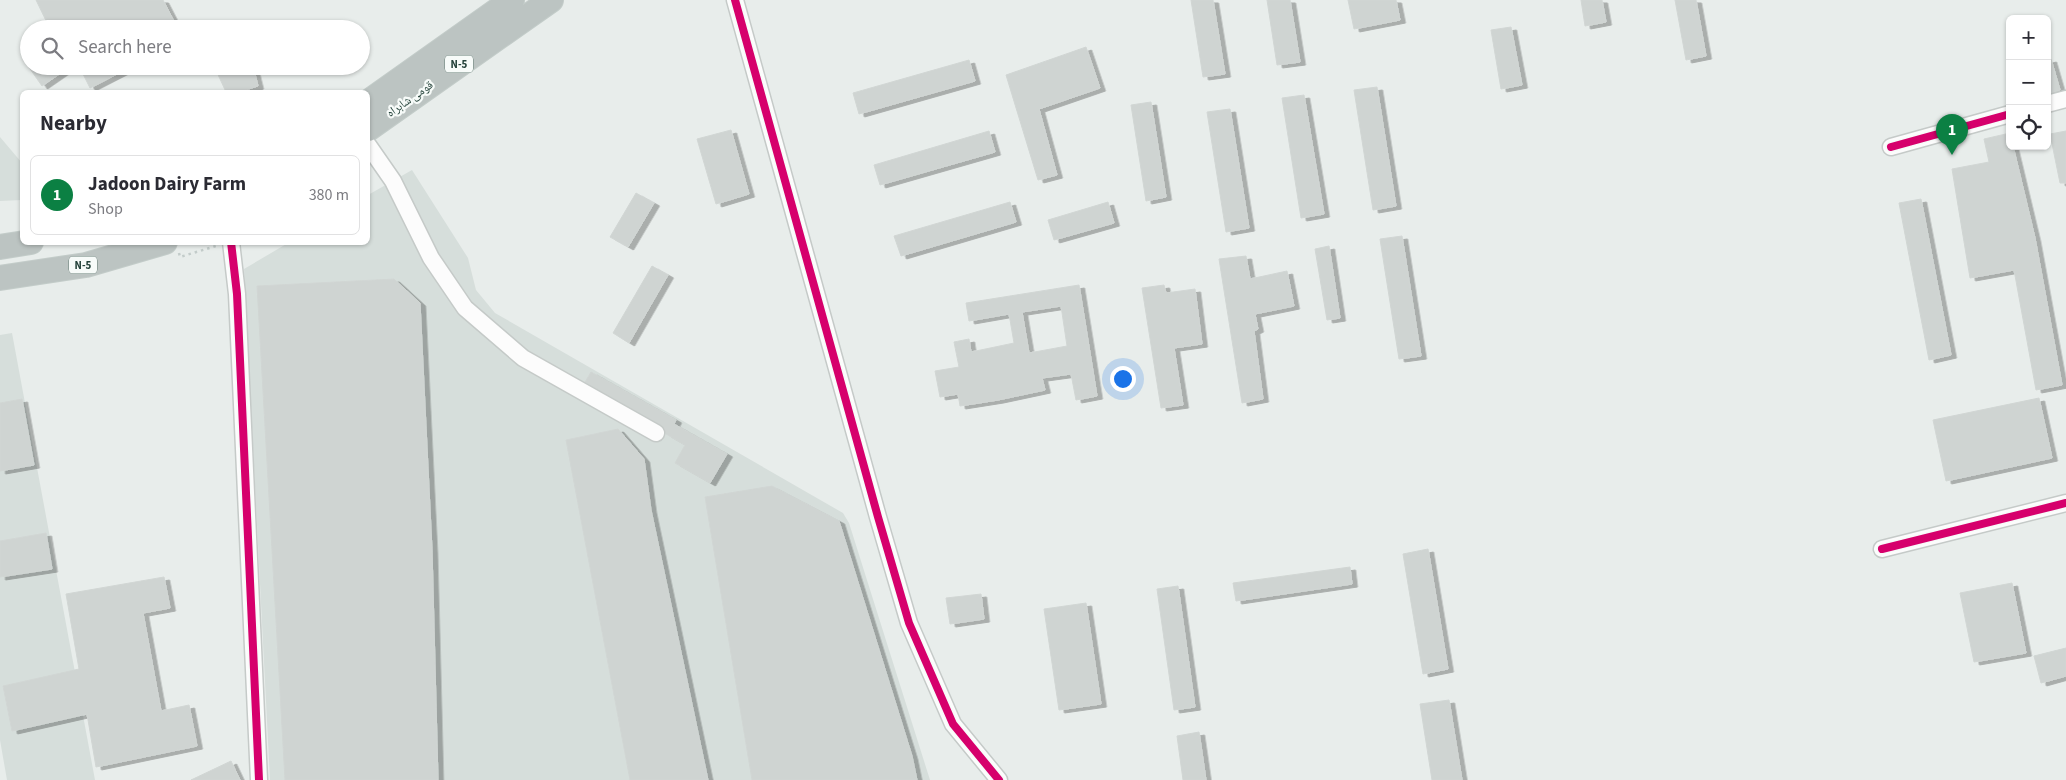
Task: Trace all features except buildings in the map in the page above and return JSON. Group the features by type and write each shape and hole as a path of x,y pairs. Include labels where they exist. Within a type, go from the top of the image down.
{"highway":[{"name":"قومی شاہراہ","path":"370,101 512,0"},
{"name":"قومی شاہراہ","path":"370,128 551,0"},
{"path":"0,247 20,244"},
{"name":"N-5","path":"0,278 172,250"}],"street":[{"path":"735,0 878,517 910,623 953,724 999,780"},
{"path":"2051,103 2066,99"},
{"path":"1891,147 2006,115"},
{"path":"370,148 393,181 431,258 465,308 523,358 656,433"},
{"path":"231,245 236,294 259,780"},
{"path":"1882,549 2066,502"}],"path":[{"path":"172,250 208,249"}],"shaded area":[{"path":"0,137 20,161 20,200 0,201"},
{"path":"412,170 468,258 476,290 495,313 843,513 849,523 930,780 270,780 244,269 285,245 370,245 370,194"},
{"path":"12,333 95,780 7,780 0,740 0,335"}],"cycle path":[{"path":"735,0 909,623 953,724 999,780"},
{"path":"1891,147 2006,115"},
{"path":"231,245 237,294 259,780"},
{"path":"1882,549 2066,503"}],"place":[{"name":"Jadoon Dairy Farm","path":"1952,155"}]}
